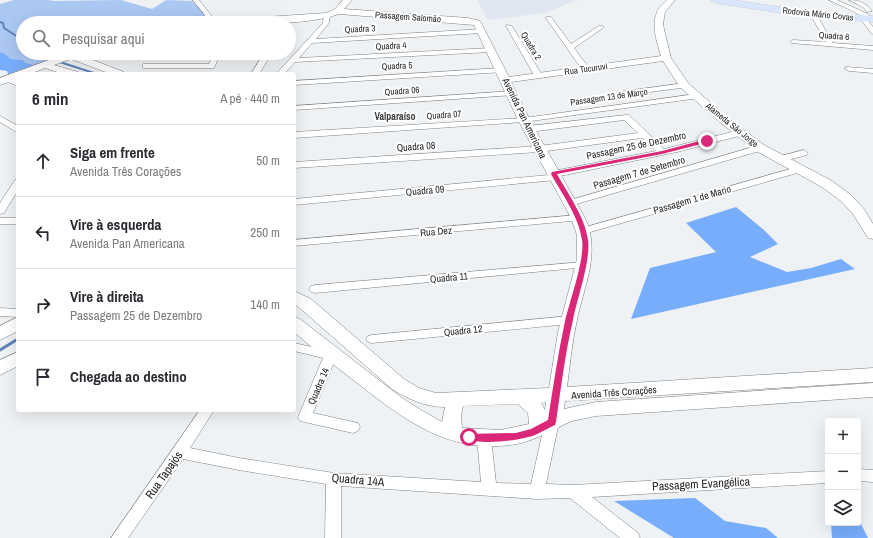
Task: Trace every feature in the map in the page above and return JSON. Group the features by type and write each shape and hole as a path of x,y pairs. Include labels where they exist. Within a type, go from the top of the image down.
{"main road":[{"name":"Rodovia Mário Covas","path":"716,0 813,14 870,16"},
{"name":"Rodovia Mário Covas","path":"733,0 794,9 870,16"}],"street":[{"path":"196,0 209,16"},
{"path":"296,20 327,15 338,11 348,0"},
{"name":"Alameda São Jorge","path":"671,0 664,7 659,17 660,34 666,58 685,85 740,133 760,148 827,184 846,198 859,212 873,235"},
{"path":"832,0 870,16"},
{"path":"852,0 866,7 870,16 873,32"},
{"name":"Passagem Salomão","path":"338,11 468,21 480,28"},
{"path":"813,14 831,45"},
{"path":"296,57 312,41 326,23 327,15"},
{"path":"549,18 586,69"},
{"name":"Quadra 2","path":"509,26 538,75"},
{"path":"570,48 601,27"},
{"name":"Quadra 3","path":"312,41 480,28"},
{"name":"Avenida Pan Americana","path":"480,28 504,75 526,124 544,148 581,224 586,242 583,265 569,320 556,395 545,426 537,492"},
{"name":"Quadra 6","path":"793,42 873,48"},
{"name":"Quadra 4","path":"296,60 491,50"},
{"name":"Rua Tucuruvi","path":"504,75 538,75 666,58"},
{"path":"27,72 60,60"},
{"path":"85,60 115,72"},
{"path":"142,72 150,60"},
{"path":"168,72 176,60"},
{"path":"146,66 211,66 214,60"},
{"path":"256,72 264,60"},
{"path":"282,72 293,60"},
{"path":"47,65 68,72"},
{"path":"850,69 873,71"},
{"name":"Quadra 5","path":"296,83 504,75"},
{"path":"619,94 685,85"},
{"name":"Quadra 06","path":"296,108 512,93"},
{"name":"Passagem 13 de Março","path":"526,124 696,96"},
{"path":"526,124 622,117 631,120 662,152"},
{"path":"0,118 16,129"},
{"name":"Quadra 07","path":"296,135 526,124"},
{"name":"Passagem 25 de Dezembro","path":"556,174 662,152 721,136 740,133"},
{"name":"Quadra 08","path":"296,165 544,148 644,134"},
{"name":"Passagem 7 de Setembro","path":"570,203 760,148"},
{"path":"780,159 804,153"},
{"name":"Passagem 1 de Mario","path":"581,224 801,169"},
{"name":"Quadra 09","path":"296,202 556,174"},
{"path":"0,211 16,185"},
{"path":"0,222 16,221"},
{"name":"Rua Dez","path":"296,243 581,224"},
{"name":"Quadra 11","path":"315,289 583,265"},
{"name":"Avenida Três Corações","path":"296,297 305,303 398,384 414,394 436,400 522,397 873,375"},
{"path":"0,312 16,312"},
{"name":"Quadra 12","path":"372,339 569,320"},
{"path":"0,334 16,324"},
{"name":"Quadra 14","path":"296,325 331,355 305,417 354,427"},
{"path":"296,347 331,355"},
{"name":"Avenida Três Corações","path":"331,355 418,418 440,429 455,434 484,438 516,436 576,413 596,409 873,390"},
{"path":"0,368 16,359"},
{"path":"522,397 531,403 537,411 539,420 545,426"},
{"path":"455,434 451,416 453,407 458,400"},
{"name":"Rua Tapajós","path":"119,538 180,452 206,412"},
{"path":"484,438 489,489"},
{"name":"Quadra 14A","path":"180,452 239,464 334,479 537,492"},
{"path":"861,475 873,476"},
{"name":"Passagem Evangélica","path":"537,492 573,492 825,477"},
{"path":"333,538 334,479"},
{"path":"573,492 632,538"}],"shaded area":[{"path":"14,0 121,0 152,9 166,0 192,1 205,15 16,16 16,59 11,59 4,53 0,52 0,4"},
{"path":"477,0 577,0 545,13 488,20"},
{"path":"0,52 4,53 11,59 23,60 24,62 34,65 8,74 7,71 0,70"},
{"path":"23,60 48,60 34,65 24,62"},
{"path":"736,207 764,230 778,244 750,257 787,272 811,268 841,259 855,269 631,319 650,268 716,252 686,223"},
{"path":"695,498 725,521 766,528 778,538 674,538 614,501"},
{"path":"861,524 868,538 832,538 831,526 861,526"}],"waterway":[{"path":"0,22 3,23 4,28 16,36"},
{"path":"53,60 91,72"},
{"path":"0,350 16,340"}],"district":[{"name":"Valparaíso","path":"395,116"}],"route":[{"path":"469,437 484,438 516,436 533,432 552,422 559,371 569,320 583,265 586,242 578,218 554,174 662,152 707,141"}]}
